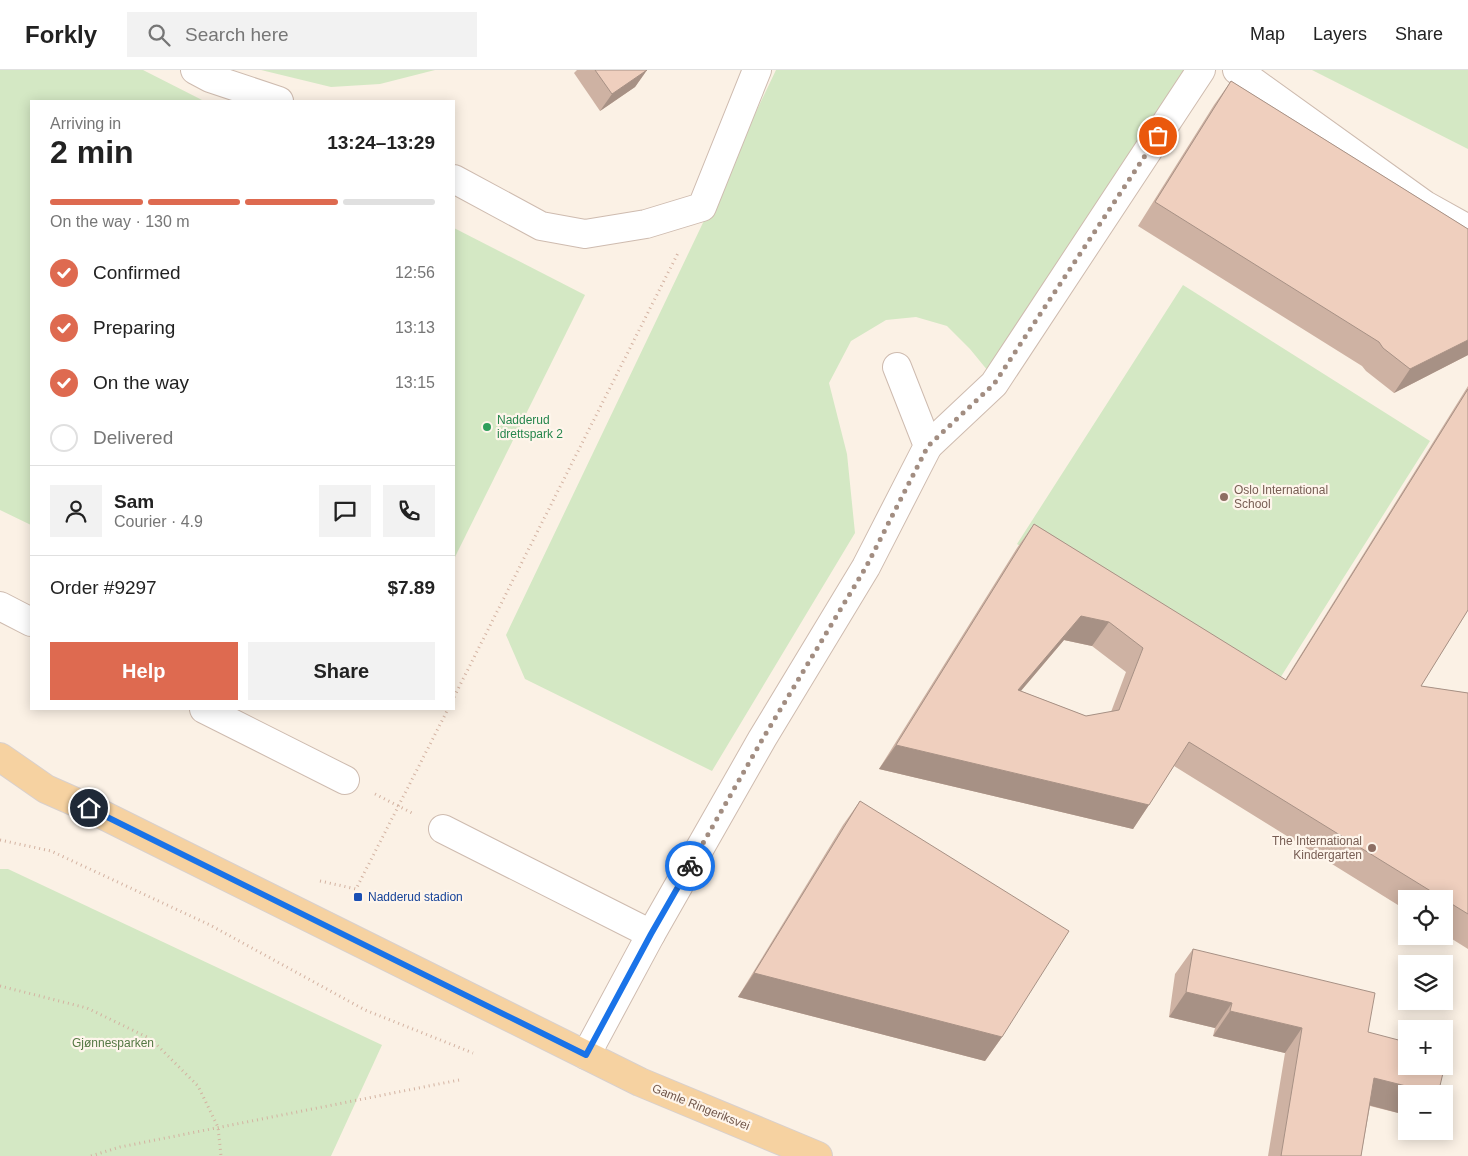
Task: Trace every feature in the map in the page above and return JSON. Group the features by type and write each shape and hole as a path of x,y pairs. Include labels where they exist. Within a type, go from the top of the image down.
{"main road":[{"name":"Gamle Ringeriksvei","path":"0,757 46,789 89,808 640,1082 818,1156"},
{"name":"Gamle Ringeriksvei","path":"0,782 46,789"}],"lane":[{"path":"195,70 210,78 276,100"},
{"path":"455,180 541,226 584,234 646,224 702,207 757,70"},
{"path":"586,1055 651,934 762,740 866,567 928,446 994,384 1202,70"},
{"path":"1237,70 1425,205 1468,229"},
{"path":"897,367 928,446"},
{"path":"0,606 30,621"},
{"path":"206,710 345,780"},
{"path":"443,829 651,934"}],"path":[{"path":"455,695 702,207"},
{"path":"356,889 447,710"},
{"path":"345,780 443,829"},
{"path":"0,840 50,851 210,925 365,1010 472,1053"},
{"path":"0,986 86,1008 150,1039 198,1086 218,1127 221,1156"},
{"path":"91,1156 120,1147 459,1080"}],"green space":[{"path":"0,70 143,70 202,100 30,100 30,525 0,510"},
{"path":"261,70 435,70 380,84 331,87"},
{"path":"776,70 1191,70 988,371 970,349 947,326 916,317 886,320 851,341 829,383 847,454 855,533 712,771 525,679 506,635"},
{"path":"1312,70 1468,70 1468,149"},
{"name":"Nadderud idrettspark 2","path":"455,229 585,295 455,557"},
{"path":"1183,285 1430,441 1251,724 1222,678 1017,544"},
{"name":"Gjønnesparken","path":"0,869 8,869 382,1045 331,1156 0,1156"}],"building":[{"path":"595,70 647,70 612,94"},
{"path":"1231,81 1468,229 1468,340 1410,369 1383,348 1379,342 1155,202"},
{"path":"1468,389 1468,610 1421,686 1468,693 1468,914 1453,905 1453,890 1429,890 1189,742 1149,805 896,745 1034,524 1286,680","holes":["1081,616 1109,622 1143,648 1119,710 1086,716 1018,690"]},
{"path":"860,801 1069,931 1002,1037 754,973"},
{"path":"1193,949 1375,993 1368,1032 1398,1040 1398,1075 1443,1075 1440,1085 1402,1085 1374,1078 1361,1156 1281,1156 1302,1028 1230,1011 1232,1003 1186,992"}],"way so far":[{"path":"690,866 762,740 866,567 928,446 994,384 1158,136"}],"place":[{"name":"Nadderud idrettspark 2","path":"487,427"},
{"name":"Oslo International School","path":"1224,497"},
{"name":"The International Kindergarten","path":"1372,848"},
{"name":"Nadderud stadion","path":"358,897"}],"route":[{"path":"89,808 586,1055 690,866"}]}
